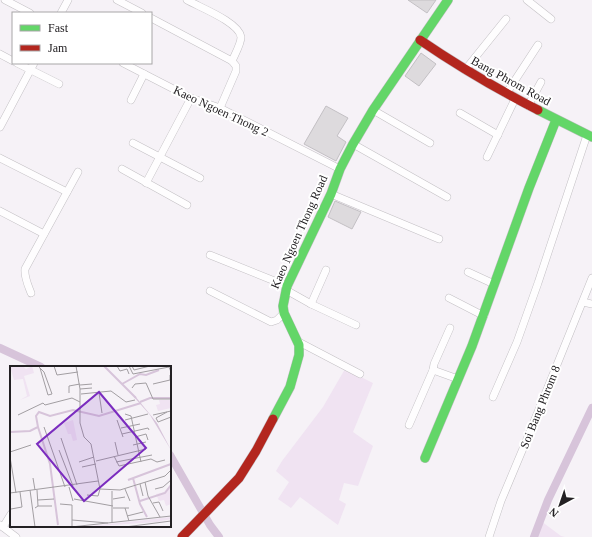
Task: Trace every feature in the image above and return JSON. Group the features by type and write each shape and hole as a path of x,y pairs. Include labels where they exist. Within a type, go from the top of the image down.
{"street":[{"path":"5,0 28,12"},
{"path":"62,12 68,0"},
{"path":"117,0 140,12"},
{"path":"187,0 229,22 236,28 241,38 232,61"},
{"name":"Kaeo Ngoen Thong Road","path":"182,537 239,478 256,451 290,386 299,355 297,341 284,312 283,306 287,288 352,144 373,110 448,0"},
{"path":"527,0 551,19"},
{"path":"152,19 232,61 236,66 236,71 220,108"},
{"path":"466,70 506,19"},
{"name":"Bang Phrom Road","path":"420,40 506,94 589,136"},
{"path":"506,94 538,45"},
{"path":"0,54 12,60"},
{"path":"19,64 59,84"},
{"path":"0,127 3,114 33,64"},
{"name":"Kaeo Ngoen Thong 2","path":"125,64 191,98 220,108 340,169"},
{"path":"131,100 144,74"},
{"path":"528,106 541,82"},
{"path":"146,183 191,98"},
{"path":"487,157 515,99"},
{"path":"373,110 430,143"},
{"path":"460,113 498,135"},
{"path":"425,458 484,316 529,188 556,120"},
{"path":"493,396 517,342 589,136"},
{"path":"132,143 200,178"},
{"path":"352,144 447,197"},
{"path":"0,158 67,192"},
{"path":"122,169 187,205"},
{"path":"31,293 24,273 25,269 78,172"},
{"path":"330,194 439,239"},
{"path":"0,211 44,234"},
{"path":"210,255 287,288 311,304 356,326"},
{"path":"311,304 326,270"},
{"path":"468,272 494,284"},
{"name":"Soi Bang Phrom 8","path":"489,537 500,501 592,278"},
{"path":"210,291 271,322 277,320 284,312"},
{"path":"448,298 484,316"},
{"path":"583,302 592,304"},
{"path":"409,425 450,328"},
{"path":"297,341 360,374"},
{"path":"433,370 458,379"},
{"path":"10,515 2,526 16,537"}],"shaded area":[{"path":"345,369 373,383 353,432 373,446 358,486 344,483 339,500 346,504 338,525 300,497 291,508 278,499 289,482 276,471 323,407"},
{"path":"541,521 561,536 565,537 536,537"}],"building":[{"path":"408,0 436,0 427,13"},
{"path":"421,53 436,64 419,86 405,76"},
{"path":"326,106 348,118 337,136 346,142 336,161 304,144"},
{"path":"335,201 361,212 352,229 328,217"}],"waterway":[{"path":"0,348 39,366"},
{"path":"534,537 548,500 592,408"},
{"path":"171,457 210,525 219,537"}],"traffic: fast":[{"path":"273,419 290,387 299,355 299,345 284,313 283,306 287,286 331,194 340,169 353,144 373,110 448,0"},
{"path":"538,110 592,137"},
{"path":"425,458 472,346 529,188 556,120"}],"traffic: jam":[{"path":"420,40 478,77 538,110"},
{"path":"182,537 239,478 256,451 273,419"}]}
